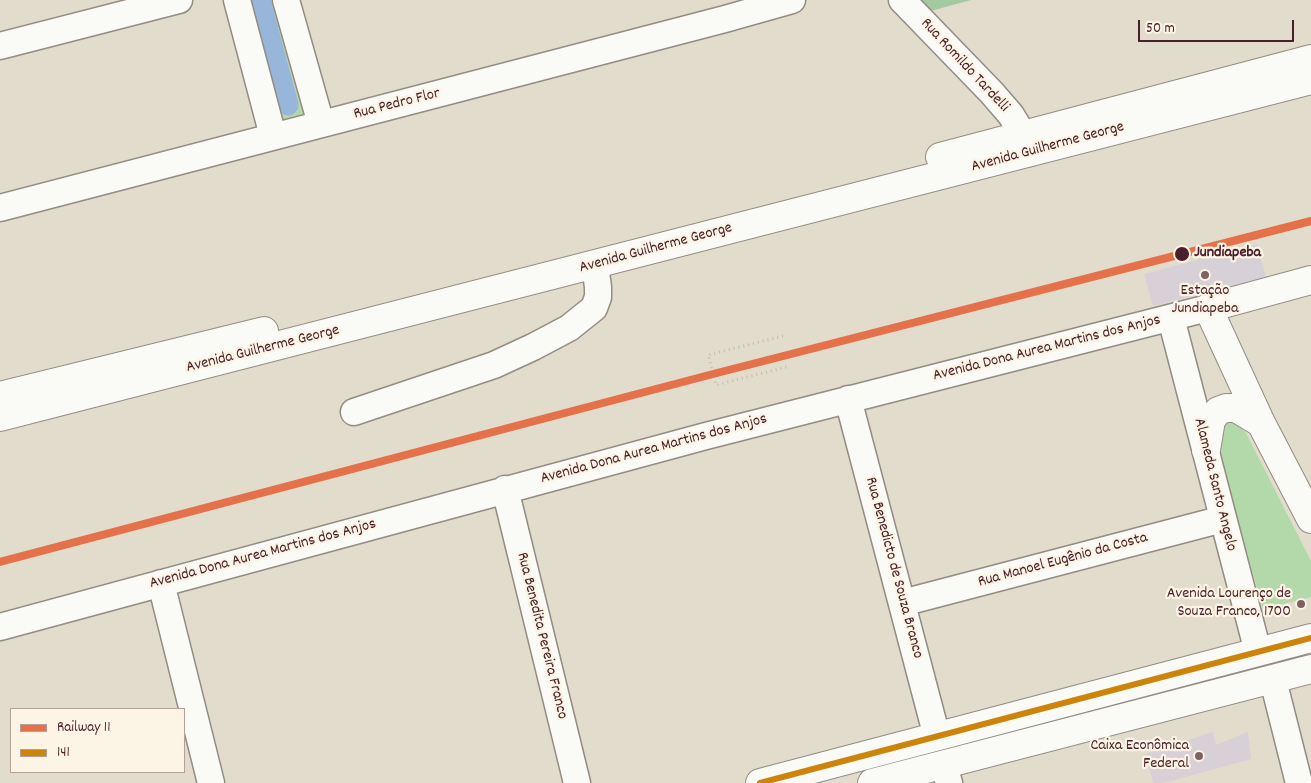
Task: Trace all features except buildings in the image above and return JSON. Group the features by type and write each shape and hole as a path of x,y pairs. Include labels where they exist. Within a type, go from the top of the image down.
{"main road":[{"name":"Avenida Guilherme George","path":"0,417 595,265 1026,144 1311,59"},
{"name":"Avenida Guilherme George","path":"0,396 514,268 1026,144 1311,80"},
{"name":"Avenida Dona Aurea Martins dos Anjos","path":"1208,308 1311,280"},
{"path":"1208,308 1261,422 1311,519"},
{"path":"1206,450 1211,420 1218,411 1226,408 1236,408 1261,422"},
{"path":"760,783 1311,638"},
{"path":"872,783 946,774 1311,670"}],"street":[{"path":"0,46 180,0"},
{"path":"237,0 273,136"},
{"path":"286,0 321,124"},
{"name":"Rua Pedro Flor","path":"0,208 792,0"},
{"name":"Rua Romildo Tardelli","path":"902,0 992,93 1011,116 1026,144"},
{"path":"354,412 494,365 569,328 594,308 598,297 595,265"},
{"name":"Avenida Dona Aurea Martins dos Anjos","path":"0,627 505,489 848,399 1208,308"},
{"name":"Alameda Santo Angelo","path":"1171,318 1258,652"},
{"name":"Rua Benedicto de Souza Branco","path":"848,399 937,737"},
{"name":"Rua Benedita Pereira Franco","path":"505,489 577,783"},
{"name":"Rua Manoel Eugênio da Costa","path":"902,603 1223,519"},
{"path":"161,583 211,783"},
{"path":"1273,680 1298,783"}],"path":[{"path":"783,336 708,355 716,385 790,366"}],"green space":[{"path":"245,0 275,0 304,114 300,120 282,124"},
{"path":"916,0 971,0 927,12"},
{"path":"1230,422 1238,424 1246,433 1311,561 1311,597 1263,609 1219,455 1220,427"}],"waterway":[{"path":"260,0 288,105"}],"rail line":[{"name":"11","path":"0,562 713,374 1311,221"}],"transit line":[{"name":"141","path":"760,783 1311,638"}],"place":[{"name":"Jundiapeba","path":"1182,254"},
{"name":"Estação Jundiapeba","path":"1205,275"},
{"name":"Avenida Lourenço de Souza Franco, 1700","path":"1301,604"},
{"name":"Caixa Econômica Federal","path":"1199,756"}]}
